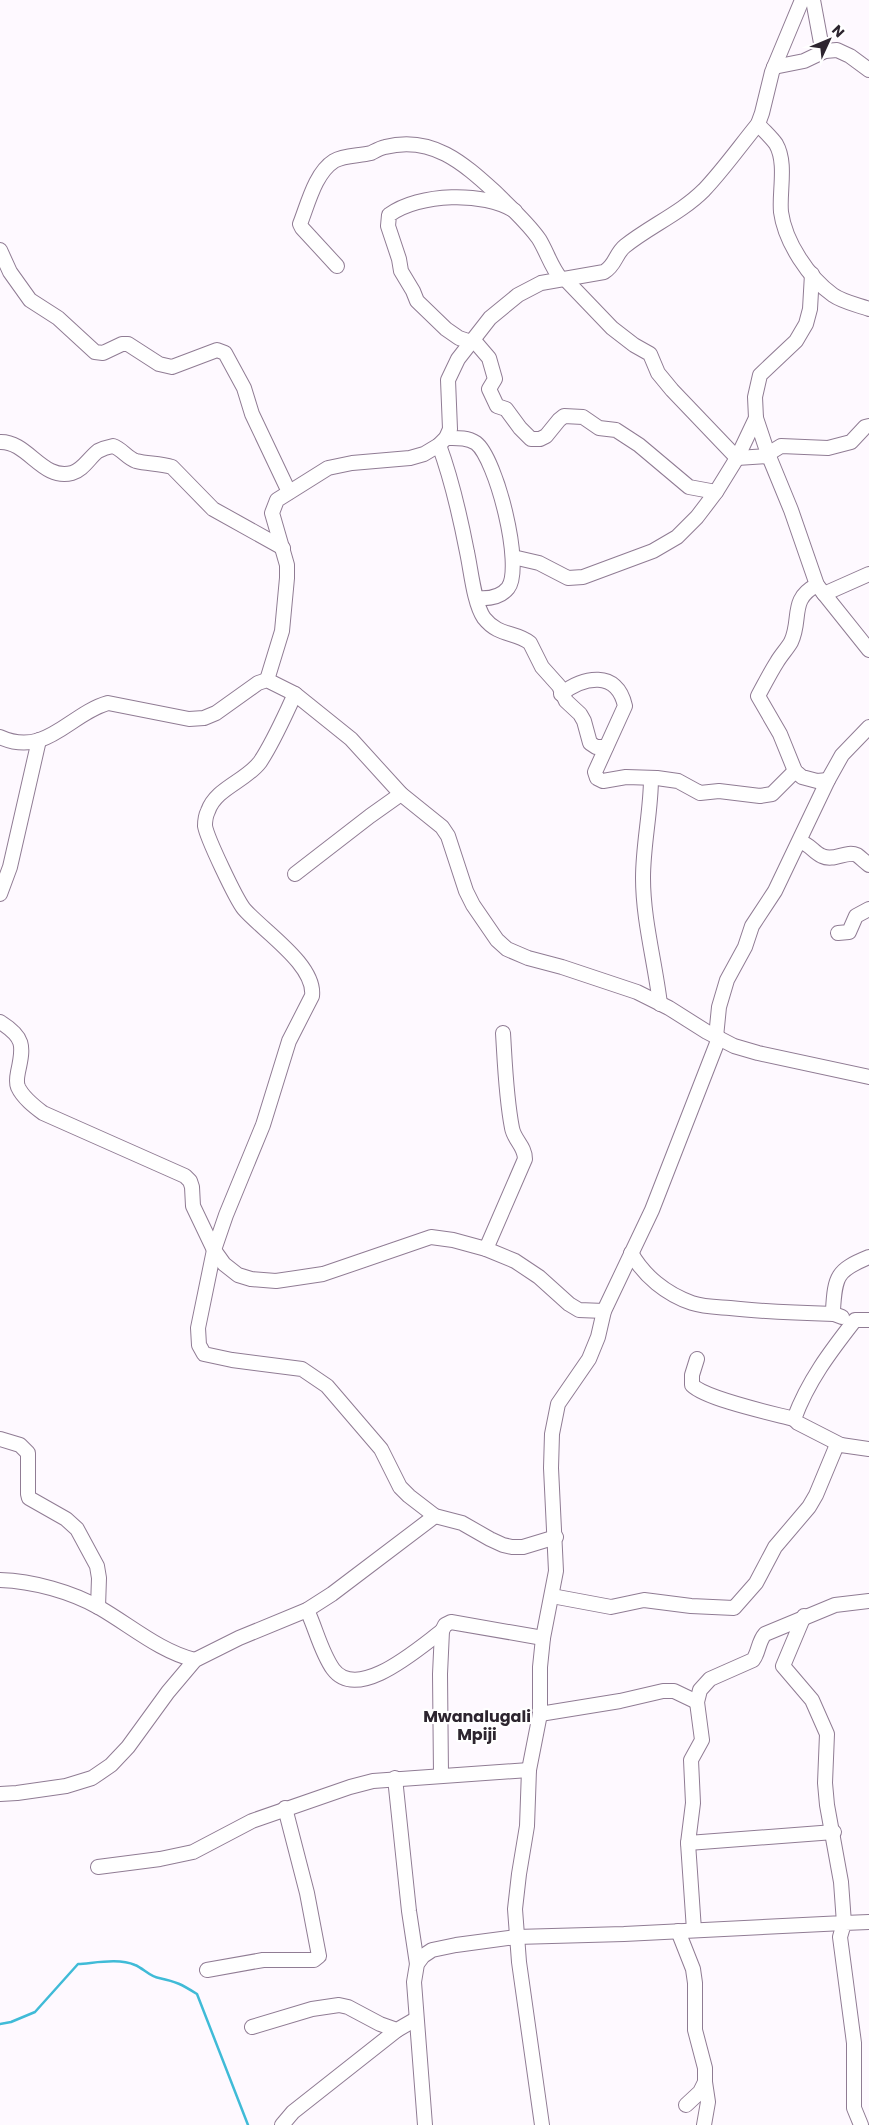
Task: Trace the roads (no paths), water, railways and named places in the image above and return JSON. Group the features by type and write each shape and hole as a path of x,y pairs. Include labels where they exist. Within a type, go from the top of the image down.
{"street":[{"path":"606,747 596,747 590,743 580,714 561,694 559,686 542,667 530,643 496,630 483,617 446,463 443,442 450,429 448,380 458,359 471,341 490,318 518,295 541,283 604,272 613,265 618,252 625,246 669,218 703,190 758,124 774,68 802,0"},
{"path":"813,0 817,26 825,51"},
{"path":"774,68 804,61 825,51 837,50 850,56 869,70"},
{"path":"758,124 776,144 780,158 781,211 784,228 796,254 812,274 834,295 869,310"},
{"path":"337,266 300,224 322,172 335,161 371,153 384,147 407,144 427,147 451,156 466,166 515,211 539,240 553,270 612,328 634,345 650,354 658,373 672,390 737,458"},
{"path":"515,211 505,205 485,199 443,198 430,199 398,208 389,214 387,218 401,271 417,301 446,329 459,338 471,341 489,358 495,379 489,389 492,400 497,406 506,409 531,439 540,440 546,436 558,420 564,416 583,418 599,428 616,430 639,445 689,487 716,492"},
{"path":"0,250 10,272 30,300 58,318 94,352 103,353 122,344 128,344 159,364 172,367 217,350 225,353 244,388 252,414 289,492"},
{"path":"812,274 810,309 803,333 760,375 755,397 756,418 768,455 821,589 869,650"},
{"path":"513,557 539,563 568,578 583,577 639,558 677,537 697,517 716,492 737,458 756,418"},
{"path":"737,458 768,455 781,446 828,448 851,442 865,427 869,426"},
{"path":"267,680 282,631 287,578 287,565 272,513 277,500 328,468 352,463 410,458 424,454 443,442 465,438 482,449 491,468 508,523 513,557 511,582 507,589 495,597 477,598"},
{"path":"0,442 16,445 45,468 60,474 71,474 79,470 99,451 113,446 120,448 135,461 163,464 172,467 213,509 283,548"},
{"path":"828,780 817,781 802,777 796,771 780,734 758,696 778,660 790,644 794,635 801,599 806,590 821,589 869,574"},
{"path":"561,694 588,679 606,680 618,690 624,699 625,706 595,772 597,778 603,781 626,777 651,778 678,781 700,793 719,791 760,796 772,794 784,780 796,771"},
{"path":"0,737 20,743 39,740 55,734 100,705 108,703 188,719 204,718 216,713 258,683 267,680 295,694 351,739 401,794 442,827 448,836 466,891 473,905 497,940 508,950 637,992 734,1046 869,1077"},
{"path":"295,694 273,740 259,763 244,778 216,797 208,809 206,818 205,826 237,898 244,909 287,948 311,980 313,989 312,996 289,1041 263,1125 226,1214 214,1250 198,1328 200,1345 204,1354 232,1360 302,1369 327,1386 381,1449 400,1487 435,1516 462,1523 490,1539 512,1547 523,1547 556,1537"},
{"path":"542,2125 516,1937 516,1909 518,1874 526,1826 528,1770 540,1714 540,1667 543,1638 546,1614 552,1596 556,1571 556,1537 551,1468 552,1434 558,1404 589,1359 598,1337 604,1311 652,1210 717,1038 718,1007 727,980 746,947 752,926 775,891 828,780 842,755 869,727"},
{"path":"0,894 10,867 39,740"},
{"path":"651,778 651,798 643,878 645,906 660,1004"},
{"path":"295,874 401,794"},
{"path":"800,842 808,844 821,856 832,859 851,854 857,855 869,865"},
{"path":"838,933 849,932 856,916 869,909"},
{"path":"0,1022 16,1032 20,1041 22,1052 17,1081 19,1089 34,1106 51,1117 185,1176 190,1181 192,1187 193,1206 214,1250 224,1264 238,1275 251,1279 276,1281 323,1274 341,1270 431,1238 453,1240 486,1249 515,1261 539,1277 569,1304 579,1310 604,1311"},
{"path":"486,1249 525,1159 524,1148 515,1138 512,1130 503,1033"},
{"path":"631,1252 638,1267 648,1276 664,1289 691,1302 773,1313 834,1314 855,1320 869,1320"},
{"path":"834,1314 837,1276 851,1264 869,1257"},
{"path":"794,1419 803,1394 825,1360 855,1320"},
{"path":"697,1359 692,1375 692,1385 696,1389 714,1397 794,1419 798,1424 841,1444 869,1448"},
{"path":"0,1438 20,1446 28,1452 29,1498 66,1519 77,1529 97,1566 99,1578 98,1607"},
{"path":"552,1596 611,1607 644,1600 691,1606 734,1608 756,1583 776,1547 809,1507 836,1448 841,1444"},
{"path":"0,1794 17,1794 66,1786 92,1778 111,1765 128,1747 195,1660 203,1654 307,1610 332,1594 435,1516"},
{"path":"0,1580 36,1585 69,1594 98,1607 172,1652 195,1660"},
{"path":"694,1930 688,1843 693,1803 691,1760 702,1740 697,1702 700,1690 710,1679 753,1660 757,1655 761,1638 765,1634 804,1616 835,1605 869,1601"},
{"path":"307,1610 334,1670 347,1679 360,1679 382,1673 442,1631"},
{"path":"804,1616 783,1666 817,1708 826,1734 825,1783 827,1805 834,1832 841,1882 844,1923 840,1937 840,1947 854,2043 854,2108 861,2125"},
{"path":"442,1775 440,1674 442,1631 445,1625 451,1622 543,1638"},
{"path":"540,1714 620,1701 663,1691 674,1691 697,1702"},
{"path":"98,1867 160,1859 193,1852 252,1821 350,1787 395,1778 528,1770"},
{"path":"395,1778 409,1911 417,1964 414,1982 425,2125"},
{"path":"207,1970 263,1960 314,1960 319,1956 307,1893 285,1808"},
{"path":"688,1843 834,1832"},
{"path":"417,1964 423,1956 432,1950 456,1944 516,1937 869,1922"},
{"path":"678,1931 693,1969 696,1984 695,2030 705,2068 704,2082 708,2102 704,2125"},
{"path":"252,2027 312,2009 339,2006 348,2007 380,2024 397,2030"},
{"path":"282,2125 293,2112 397,2030 416,2019"},
{"path":"686,2105 700,2092 704,2082"}],"waterway":[{"path":"0,2024 11,2022 35,2012 78,1964 114,1961 135,1965 153,1976 179,1984 197,1994 248,2125"}],"district":[{"name":"Mwanalugali Mpiji","path":"477,1725"}]}
